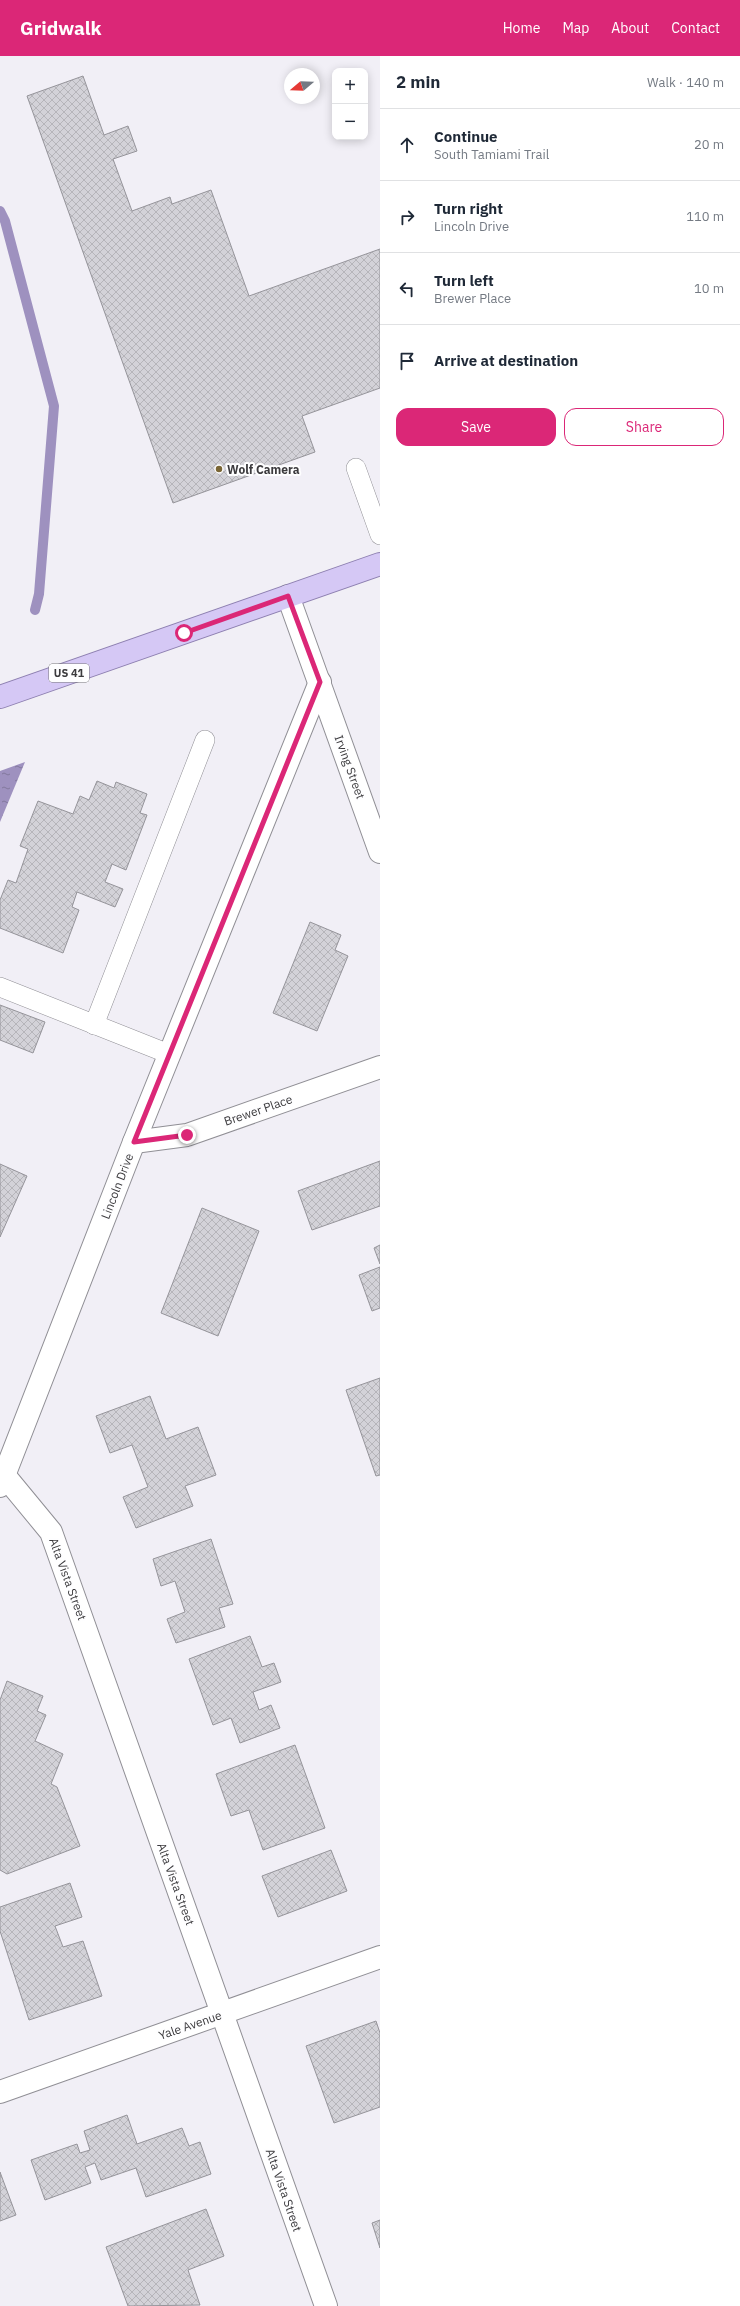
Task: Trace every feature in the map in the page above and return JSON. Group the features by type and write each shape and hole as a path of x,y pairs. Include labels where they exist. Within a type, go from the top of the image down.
{"main road":[{"name":"US 41","path":"0,697 380,564"}],"street":[{"path":"288,596 320,682"},
{"name":"Irving Street","path":"320,682 380,852"},
{"name":"Lincoln Drive","path":"2,1481 169,1054 320,682"},
{"name":"Brewer Place","path":"134,1142 187,1135 380,1067"},
{"name":"Alta Vista Street","path":"2,1481 51,1532 326,2306"},
{"name":"Yale Avenue","path":"0,2092 380,1957"}],"lane":[{"path":"356,468 380,535"},
{"path":"94,1025 205,740"},
{"path":"0,987 169,1054"}],"water":[{"path":"25,762 0,822 0,771"}],"building":[{"path":"83,76 104,135 128,126 137,151 113,159 132,211 170,197 172,204 211,190 249,296 380,249 380,388 302,416 315,452 173,503 27,96"},
{"path":"97,781 114,788 116,782 147,794 140,813 147,815 126,870 112,864 105,882 123,889 115,907 77,892 72,907 79,910 63,953 0,928 0,900 8,880 16,883 28,849 20,846 38,801 73,814 80,796 89,800"},
{"path":"310,922 341,935 335,950 348,956 317,1031 273,1013"},
{"path":"0,1005 45,1022 33,1053 0,1040"},
{"path":"380,1161 380,1206 312,1230 298,1191"},
{"path":"0,1164 27,1176 0,1237"},
{"path":"202,1208 259,1231 218,1336 161,1313"},
{"path":"380,1245 380,1264 374,1248"},
{"path":"380,1267 380,1308 372,1311 359,1275"},
{"path":"380,1378 380,1475 376,1476 346,1390"},
{"path":"150,1396 166,1439 198,1427 216,1475 185,1486 193,1506 136,1528 123,1497 148,1487 132,1445 110,1453 96,1416"},
{"path":"211,1539 233,1604 219,1608 225,1627 176,1643 167,1619 185,1612 175,1581 161,1586 153,1559"},
{"path":"250,1636 262,1667 274,1663 281,1682 253,1692 259,1710 271,1705 280,1728 240,1743 231,1718 213,1725 189,1659"},
{"path":"7,1681 43,1696 37,1711 46,1715 35,1741 63,1754 51,1784 57,1787 80,1846 7,1874 0,1870 0,1700"},
{"path":"295,1745 325,1828 263,1850 249,1810 231,1816 216,1774"},
{"path":"331,1850 347,1891 278,1917 262,1876"},
{"path":"70,1883 82,1917 55,1926 63,1947 83,1941 102,1996 29,2020 0,1931 0,1907"},
{"path":"376,2021 380,2033 380,2107 334,2123 306,2046"},
{"path":"127,2115 137,2144 182,2128 189,2146 200,2142 211,2174 146,2197 136,2168 101,2180 95,2163 85,2167 91,2183 45,2200 31,2160 77,2144 80,2153 90,2150 84,2131"},
{"path":"0,2172 16,2215 0,2221"},
{"path":"206,2209 224,2256 188,2270 200,2305 128,2306 106,2247"},
{"path":"380,2220 380,2248 372,2223"}],"waterway":[{"path":"0,211 5,221 54,406 39,594 35,610"}],"place":[{"name":"Wolf Camera","path":"219,469"}],"route":[{"path":"184,633 288,596 320,682 134,1142 187,1135"}]}
